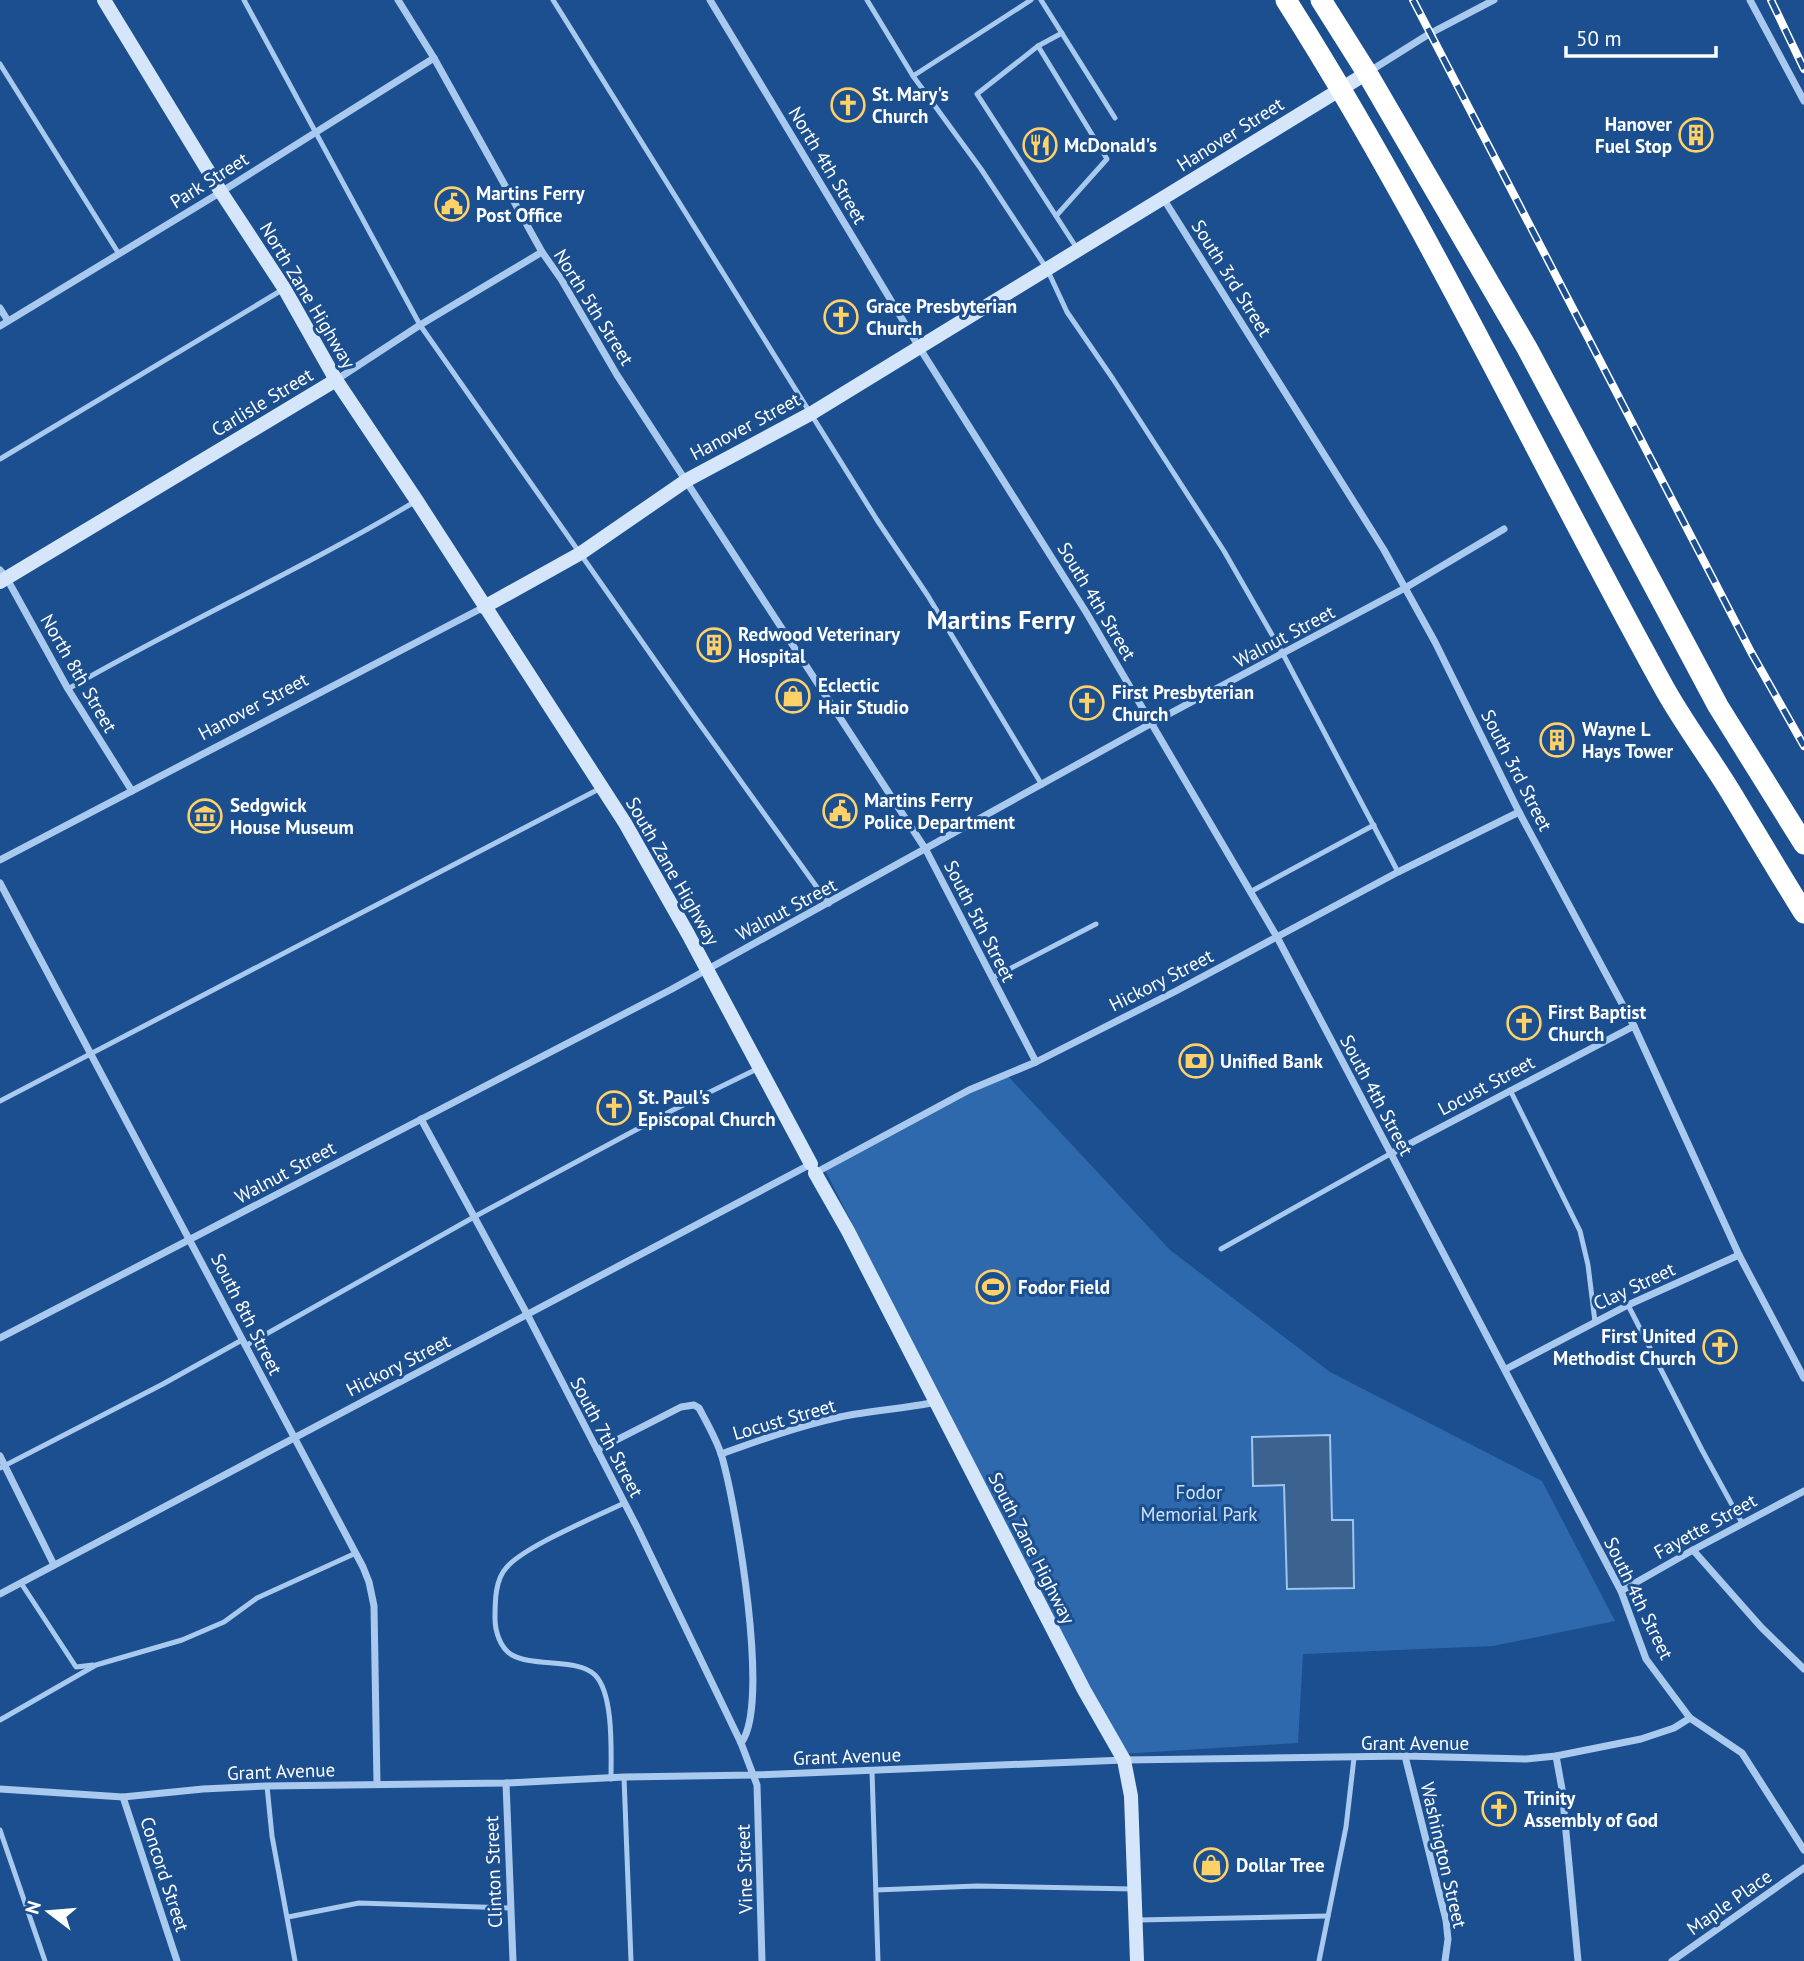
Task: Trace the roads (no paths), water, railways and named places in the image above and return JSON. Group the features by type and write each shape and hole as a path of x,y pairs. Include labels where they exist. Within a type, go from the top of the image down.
{"highway":[{"path":"1286,0 1342,88 1464,307 1567,508 1664,687 1804,913"},
{"path":"1321,0 1367,73 1527,348 1718,706 1804,844"}],"street":[{"name":"North Zane Highway","path":"104,0 284,288 336,380 417,500 484,607"},
{"name":"North 5th Street","path":"398,0 434,58 542,252 561,279 617,375 687,480"},
{"name":"North 4th Street","path":"710,0 919,347"},
{"name":"Hanover Street","path":"0,860 484,607 581,553 687,480 811,413 1420,40 1494,0"},
{"path":"1751,0 1804,101"},
{"name":"Park Street","path":"0,326 434,58"},
{"name":"South 3rd Street","path":"1163,197 1384,550 1435,642 1519,812 1634,1026 1739,1255 1804,1378"},
{"name":"Carlisle Street","path":"2,576 336,380 542,252"},
{"path":"0,308 8,321"},
{"name":"South 4th Street","path":"919,347 1086,612 1277,937 1419,1212 1506,1369 1621,1591 1646,1659 1690,1718 1742,1753 1804,1850"},
{"name":"South 5th Street","path":"687,480 926,850 1036,1062"},
{"name":"Walnut Street","path":"0,1338 829,904 1152,723 1405,588 1504,529"},
{"name":"North 8th Street","path":"2,576 132,791"},
{"name":"South Zane Highway","path":"484,607 631,834 813,1168 1084,1690 1124,1760 1131,1796 1137,1961"},
{"name":"Hickory Street","path":"0,1594 527,1314 969,1090 1036,1062 1398,872 1519,812"},
{"name":"South 8th Street","path":"0,883 369,1581 374,1606 377,1784"},
{"name":"Locust Street","path":"1390,1154 1634,1026"},
{"name":"South 7th Street","path":"421,1119 527,1314 624,1503 754,1775"},
{"name":"Clay Street","path":"1506,1369 1628,1305 1739,1255"},
{"name":"Locust Street","path":"597,1450 681,1407 694,1405 699,1408 721,1454 841,1417 901,1410 936,1402"},
{"path":"721,1454 745,1576 751,1631 752,1708 749,1730 741,1743"},
{"path":"0,1456 2,1466 54,1566"},
{"name":"Fayette Street","path":"1621,1591 1804,1490"},
{"path":"1693,1550 1761,1627 1804,1669"},
{"name":"Grant Avenue","path":"0,1789 123,1797 267,1786 506,1783 1124,1760 1405,1756 1526,1759 1556,1756 1641,1739 1674,1728 1690,1718"},
{"name":"Washington Street","path":"1405,1756 1446,1920 1448,1939 1445,1961"},
{"path":"1556,1756 1562,1789 1578,1961"},
{"name":"Vine Street","path":"754,1775 757,1785 762,1961"},
{"name":"Clinton Street","path":"506,1783 513,1961"},
{"name":"Concord Street","path":"123,1797 177,1961"},
{"name":"Maple Place","path":"1672,1961 1804,1868"}],"lane":[{"path":"244,0 421,325 829,904"},
{"path":"553,0 877,520 928,596 1042,785"},
{"path":"867,0 913,76 981,169 1047,269 1066,312 1113,379 1224,551 1283,654 1398,872"},
{"path":"913,76 1031,0"},
{"path":"1041,0 1115,118"},
{"path":"1062,33 1038,46 977,93 1077,250"},
{"path":"1038,46 1107,159 1056,216"},
{"path":"0,64 119,254"},
{"path":"0,459 284,288"},
{"path":"68,689 417,500"},
{"path":"0,1101 603,788"},
{"path":"1250,892 1374,825"},
{"path":"992,978 1096,924"},
{"path":"2,1466 243,1343 671,1111 759,1068"},
{"path":"1510,1090 1580,1231 1588,1265 1595,1322"},
{"path":"1221,1249 1390,1154"},
{"path":"1628,1305 1742,1523"},
{"path":"611,1779 607,1710 603,1690 595,1675 584,1668 513,1656 503,1648 495,1620 499,1581 505,1568 528,1551 624,1503"},
{"path":"21,1583 76,1667 96,1665 182,1640 214,1627 257,1598 356,1553"},
{"path":"0,1720 96,1665"},
{"path":"1319,1961 1346,1827 1354,1758"},
{"path":"872,1771 878,1961"},
{"path":"624,1777 631,1961"},
{"path":"267,1786 272,1836 295,1961"},
{"path":"0,1830 45,1961"},
{"path":"876,1890 976,1886 1134,1889"},
{"path":"288,1917 359,1903 510,1908"},
{"path":"1135,1920 1328,1916"}],"railway":[{"path":"1413,0 1751,652 1804,746"},
{"path":"1771,0 1804,69"}],"place":[{"name":"St. Mary's Church","path":"848,105"},
{"name":"Hanover Fuel Stop","path":"1696,135"},
{"name":"McDonald's","path":"1040,145"},
{"name":"Martins Ferry Post Office","path":"452,204"},
{"name":"Grace Presbyterian Church","path":"841,317"},
{"name":"Redwood Veterinary Hospital","path":"714,645"},
{"name":"Eclectic Hair Studio","path":"793,696"},
{"name":"First Presbyterian Church","path":"1087,703"},
{"name":"Wayne L Hays Tower","path":"1557,740"},
{"name":"Martins Ferry Police Department","path":"840,811"},
{"name":"Sedgwick House Museum","path":"205,816"},
{"name":"First Baptist Church","path":"1524,1023"},
{"name":"Unified Bank","path":"1196,1061"},
{"name":"St. Paul's Episcopal Church","path":"614,1108"},
{"name":"Fodor Field","path":"993,1287"},
{"name":"First United Methodist Church","path":"1720,1347"},
{"name":"Trinity Assembly of God","path":"1499,1809"},
{"name":"Dollar Tree","path":"1211,1865"}],"district":[{"name":"Martins Ferry","path":"1001,619"}],"park label":[{"name":"Fodor Memorial Park","path":"1199,1503"}]}
